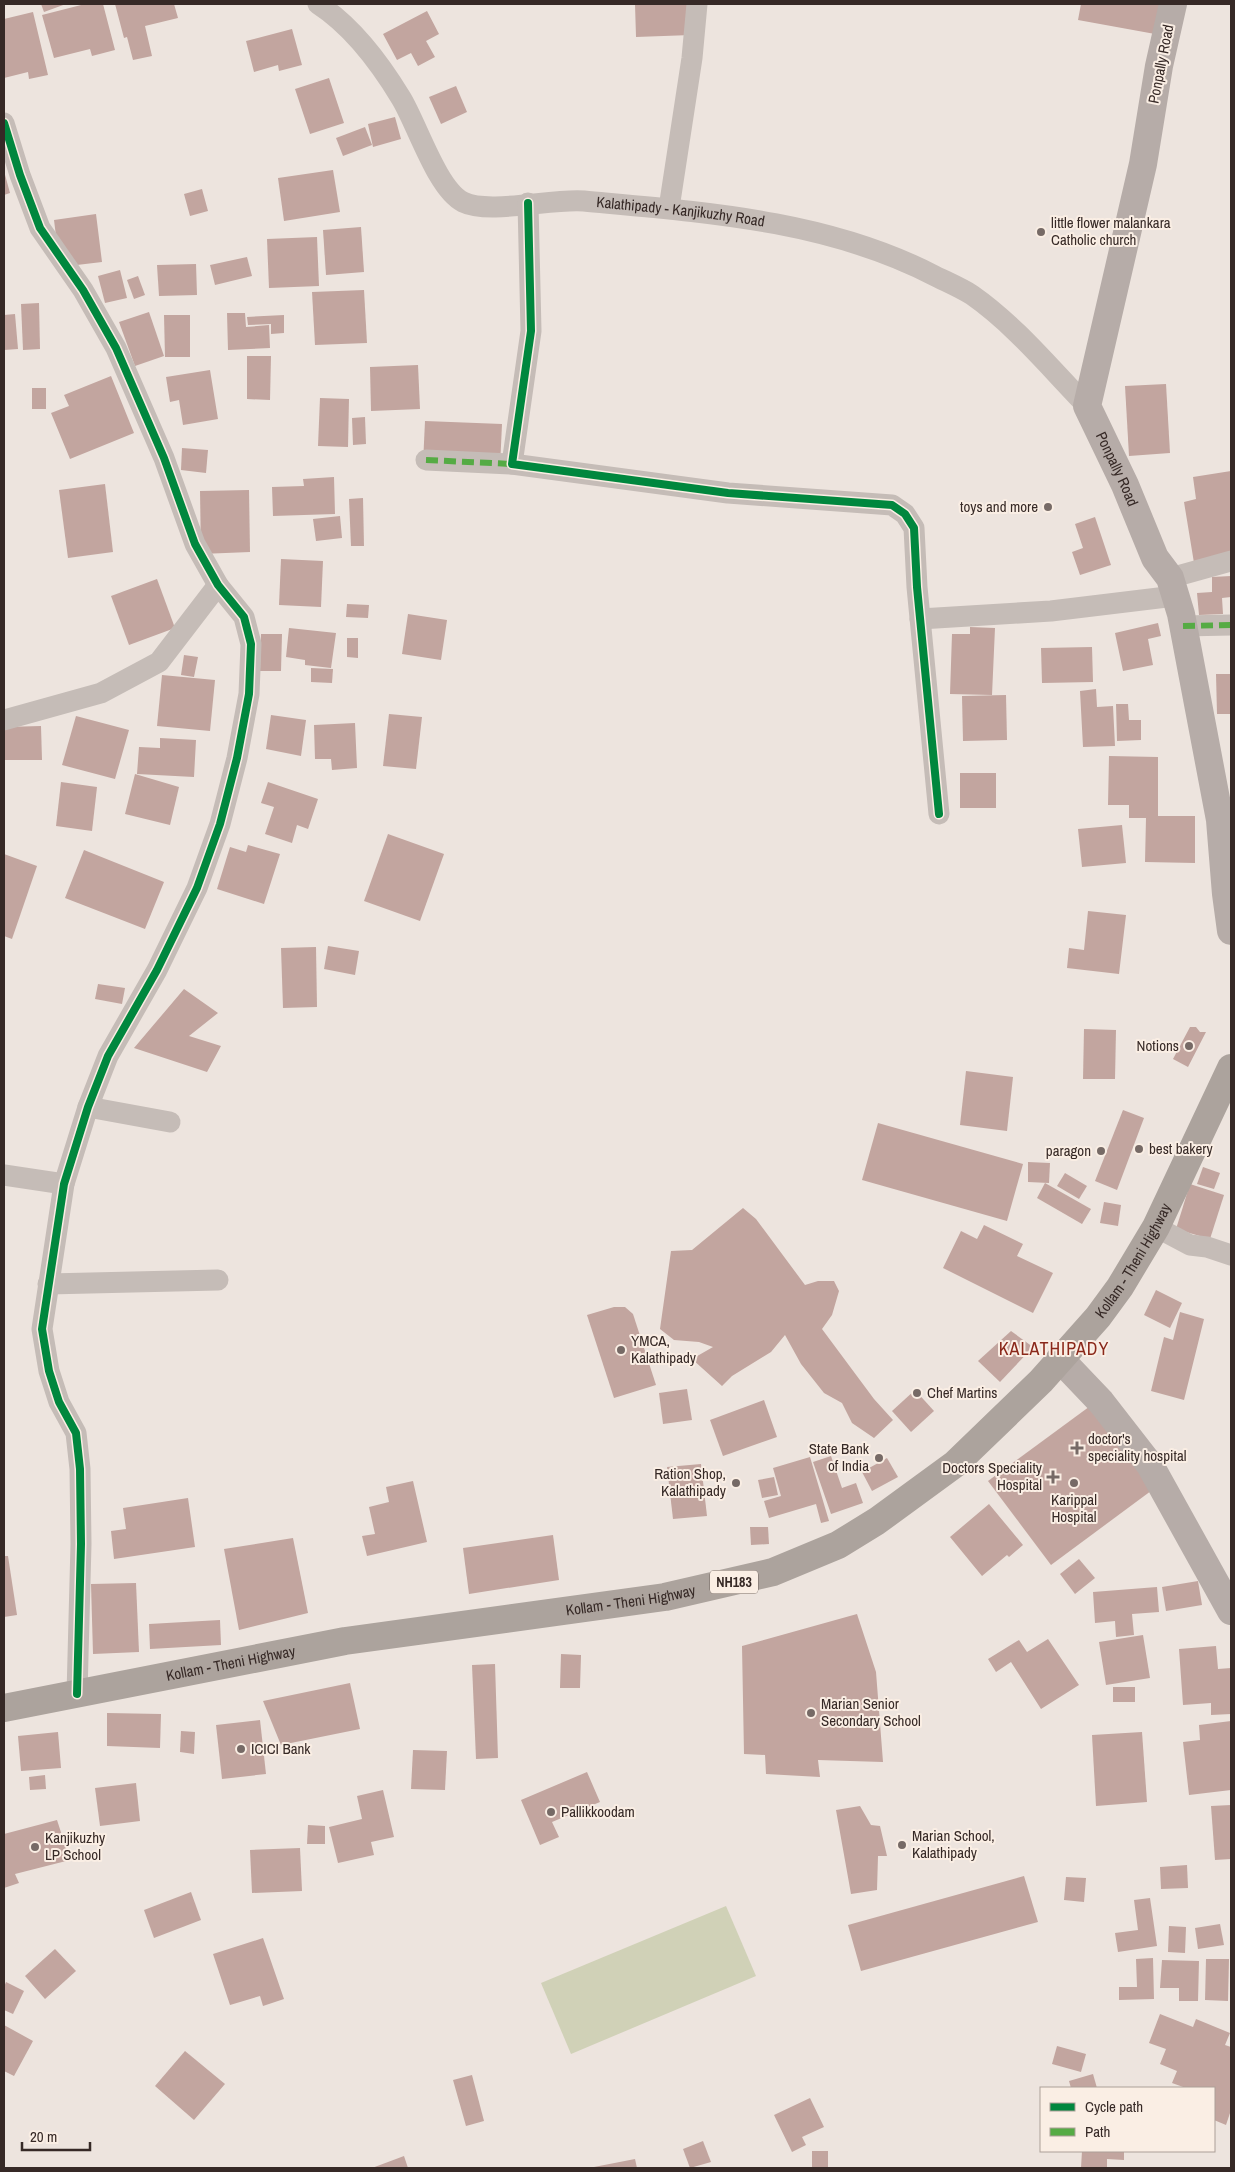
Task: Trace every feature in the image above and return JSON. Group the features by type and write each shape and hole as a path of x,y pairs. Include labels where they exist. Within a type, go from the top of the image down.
{"highway":[{"name":"Kollam - Theni Highway","path":"4,1708 345,1641 665,1597 781,1569 838,1545 918,1492 955,1464 998,1424 1098,1317 1114,1295 1156,1227 1231,1068"}],"main road":[{"name":"Ponpally Road","path":"1173,4 1159,66 1143,164 1086,406 1125,485 1155,558 1173,587 1183,626 1220,820 1231,932"},
{"path":"1060,1359 1102,1402 1150,1465 1231,1611"}],"street":[{"name":"Kalathipady - Kanjikuzhy Road","path":"318,4 348,30 382,70 402,99 442,179 463,202 483,206 573,200 669,208 778,223 831,236 915,266 972,295 1012,329 1086,406"},
{"path":"669,208 692,58 697,4"},
{"path":"4,123 20,175 40,228 83,290 116,348 164,458 195,544 218,585 244,617 251,644 249,694 237,758 220,824 197,888 157,970 108,1056 88,1107 64,1184 42,1329 49,1371 60,1402 76,1433 80,1469 81,1544 77,1694"},
{"path":"512,464 531,331 528,204"},
{"path":"426,460 512,464 728,492 892,505 905,514 914,528 920,619 939,814"},
{"path":"920,619 1051,612 1173,587 1231,561"},
{"path":"4,720 101,693 158,662 218,585"},
{"path":"1183,626 1231,625"},
{"path":"88,1107 170,1122"},
{"path":"4,1175 64,1184"},
{"path":"1156,1227 1190,1245 1207,1246 1231,1255"},
{"path":"48,1284 218,1280"}],"green space":[{"path":"726,1906 756,1976 571,2054 541,1983"}],"building":[{"path":"41,4 66,4 44,12"},
{"path":"85,4 103,4 115,50 92,56 90,49 54,58 42,15"},
{"path":"115,4 174,4 178,18 145,26 152,56 133,60 127,37 124,38"},
{"path":"635,4 690,4 691,35 636,37"},
{"path":"1081,4 1160,4 1155,34 1078,20"},
{"path":"427,11 439,34 426,41 435,57 418,66 411,53 397,60 383,34"},
{"path":"33,12 48,75 29,79 28,72 4,78 4,19"},
{"path":"292,29 302,65 279,71 278,65 254,72 246,41"},
{"path":"329,78 344,123 310,134 295,89"},
{"path":"456,86 467,112 441,124 429,97"},
{"path":"395,117 401,139 373,147 368,124"},
{"path":"365,127 372,145 343,156 336,138"},
{"path":"333,170 340,212 284,221 278,178"},
{"path":"4,171 10,193 4,195"},
{"path":"202,189 208,211 190,216 184,194"},
{"path":"96,214 102,262 60,267 54,220"},
{"path":"361,227 364,272 326,275 323,230"},
{"path":"317,237 319,286 269,288 267,239"},
{"path":"247,257 252,276 215,285 210,265"},
{"path":"196,264 197,295 159,296 157,265"},
{"path":"120,270 127,298 105,303 98,276"},
{"path":"138,276 145,295 134,299 127,280"},
{"path":"364,290 367,343 315,345 312,292"},
{"path":"39,303 40,349 23,350 21,304"},
{"path":"149,312 164,356 135,366 119,322"},
{"path":"227,313 245,313 246,327 269,325 270,348 228,350"},
{"path":"15,314 18,349 4,350 4,315"},
{"path":"164,315 190,315 190,357 165,357"},
{"path":"284,315 284,333 271,334 271,324 248,325 247,317"},
{"path":"247,356 271,356 270,400 247,399"},
{"path":"418,365 420,409 371,411 370,367"},
{"path":"210,370 218,419 183,425 179,400 170,402 166,377"},
{"path":"111,376 134,433 70,459 51,413 69,406 64,395"},
{"path":"1166,384 1170,453 1129,456 1125,386"},
{"path":"32,388 46,388 46,409 32,409"},
{"path":"320,398 349,399 348,447 318,446"},
{"path":"365,417 366,444 353,445 352,418"},
{"path":"425,421 502,424 500,467 423,464"},
{"path":"182,448 208,450 206,473 181,470"},
{"path":"1231,471 1231,563 1195,569 1184,502 1196,499 1193,477"},
{"path":"334,477 335,514 273,516 272,487 304,486 303,479"},
{"path":"105,484 113,552 68,558 59,490"},
{"path":"249,490 250,552 201,554 200,491"},
{"path":"363,498 364,546 351,546 349,499"},
{"path":"340,516 342,538 316,541 313,519"},
{"path":"1095,517 1111,565 1080,575 1072,552 1083,548 1075,524"},
{"path":"281,559 323,561 321,607 279,605"},
{"path":"1231,576 1231,597 1222,598 1223,614 1199,615 1197,593 1212,592 1212,577"},
{"path":"157,579 175,628 129,645 111,596"},
{"path":"347,604 369,605 368,618 346,617"},
{"path":"408,614 447,620 441,660 402,654"},
{"path":"1158,623 1161,636 1148,639 1153,665 1123,671 1115,633"},
{"path":"970,627 995,628 992,695 950,694 952,634 970,634"},
{"path":"289,628 336,633 331,668 305,665 305,660 286,657"},
{"path":"261,634 282,634 281,671 260,671"},
{"path":"347,638 358,638 358,658 347,657"},
{"path":"1092,647 1093,682 1042,683 1041,648"},
{"path":"184,655 198,657 194,677 181,675"},
{"path":"311,668 333,669 332,683 311,682"},
{"path":"1216,674 1231,674 1231,714 1217,714"},
{"path":"162,675 215,680 210,731 157,726"},
{"path":"1096,689 1097,707 1113,706 1115,746 1083,747 1080,691"},
{"path":"1006,695 1007,740 963,741 962,696"},
{"path":"1116,704 1128,704 1129,720 1141,720 1141,740 1117,741"},
{"path":"389,714 422,717 416,769 383,766"},
{"path":"271,715 306,720 301,756 266,749"},
{"path":"76,716 129,730 115,779 62,765"},
{"path":"355,723 357,768 332,770 331,759 315,759 314,725"},
{"path":"41,726 42,760 4,760 4,727"},
{"path":"160,738 196,740 194,777 137,774 139,747 160,748"},
{"path":"1109,756 1158,757 1158,816 1195,816 1195,863 1145,862 1146,818 1129,818 1129,805 1108,805"},
{"path":"960,773 996,773 996,808 960,808"},
{"path":"135,774 179,787 170,825 125,814"},
{"path":"61,782 97,787 92,831 56,826"},
{"path":"268,782 318,799 308,829 297,825 292,843 265,834 274,807 261,803"},
{"path":"1122,825 1126,863 1082,867 1078,829"},
{"path":"388,834 444,854 420,921 364,901"},
{"path":"248,845 280,854 264,904 217,889 230,847 246,852"},
{"path":"84,850 164,882 145,929 65,898"},
{"path":"4,854 37,866 12,939 4,936"},
{"path":"1088,911 1126,915 1119,974 1067,968 1069,948 1084,950"},
{"path":"328,946 359,951 355,975 324,969"},
{"path":"316,947 317,1007 283,1008 281,948"},
{"path":"98,984 125,988 122,1004 95,999"},
{"path":"184,989 218,1013 189,1036 221,1046 207,1072 134,1048"},
{"name":"Notions","path":"1190,1027 1196,1027 1200,1032 1206,1032 1188,1067 1173,1059"},
{"path":"1084,1029 1116,1030 1115,1079 1083,1079"},
{"path":"966,1071 1013,1077 1007,1131 960,1125"},
{"path":"1123,1110 1144,1118 1117,1190 1095,1181"},
{"path":"878,1123 1023,1164 1007,1221 862,1180"},
{"path":"1028,1162 1050,1163 1049,1183 1028,1182"},
{"path":"1203,1167 1220,1173 1214,1189 1197,1184"},
{"path":"1065,1173 1087,1186 1079,1199 1057,1186"},
{"path":"1045,1183 1091,1209 1082,1224 1037,1198"},
{"path":"1190,1184 1224,1195 1210,1239 1176,1229"},
{"path":"1104,1202 1121,1205 1118,1226 1100,1223"},
{"path":"743,1208 756,1219 805,1285 818,1281 834,1281 839,1291 832,1315 822,1329 874,1399 893,1420 874,1438 852,1423 842,1403 824,1393 801,1364 785,1335 771,1352 732,1376 722,1386 692,1359 713,1347 699,1342 674,1340 660,1329 671,1251 692,1250"},
{"path":"984,1225 1023,1244 1017,1256 1053,1273 1033,1313 943,1268 961,1231 977,1239"},
{"path":"1156,1290 1182,1303 1170,1328 1144,1315"},
{"name":"YMCA, Kalathipady","path":"614,1307 625,1307 633,1314 656,1385 614,1398 587,1315"},
{"path":"1180,1312 1204,1319 1184,1400 1151,1391 1164,1337 1173,1340"},
{"path":"1011,1331 1033,1347 1000,1382 978,1361"},
{"path":"687,1389 692,1420 663,1424 659,1393"},
{"path":"915,1390 934,1411 911,1432 892,1411"},
{"path":"764,1400 777,1437 723,1456 710,1420"},
{"name":"Karippal Hospital","path":"1097,1401 1159,1485 1051,1565 988,1481"},
{"path":"831,1456 842,1488 856,1483 863,1503 831,1514 813,1462"},
{"path":"810,1457 829,1521 821,1523 816,1504 769,1518 764,1501 781,1496 773,1468"},
{"path":"887,1458 898,1477 872,1491 862,1472"},
{"path":"701,1464 707,1516 673,1519 667,1467"},
{"path":"774,1477 778,1495 762,1498 758,1480"},
{"path":"413,1481 427,1542 367,1556 362,1536 375,1534 369,1507 389,1502 386,1487"},
{"path":"188,1498 195,1547 114,1559 111,1531 126,1529 123,1508"},
{"path":"989,1504 1023,1545 1009,1557 1007,1555 982,1576 950,1537"},
{"path":"750,1527 768,1527 769,1544 751,1545"},
{"path":"553,1535 559,1580 469,1594 463,1548"},
{"path":"293,1538 308,1613 239,1630 224,1549"},
{"path":"4,1556 8,1556 17,1615 4,1617"},
{"path":"1079,1559 1095,1578 1075,1594 1060,1574"},
{"path":"1198,1581 1202,1605 1166,1611 1162,1587"},
{"path":"136,1583 139,1652 93,1654 91,1584"},
{"path":"1157,1587 1159,1612 1132,1614 1134,1635 1116,1637 1115,1621 1095,1623 1093,1592"},
{"name":"Marian Senior Secondary School","path":"857,1614 876,1672 883,1762 818,1760 820,1777 766,1774 765,1755 744,1754 742,1646"},
{"path":"220,1620 221,1645 150,1649 149,1624"},
{"path":"1143,1635 1150,1678 1106,1685 1099,1642"},
{"path":"1048,1639 1079,1685 1041,1709 1011,1662 996,1672 988,1659 1019,1640 1027,1652"},
{"path":"1216,1646 1218,1669 1231,1668 1231,1714 1211,1715 1211,1703 1183,1705 1179,1649"},
{"path":"561,1654 581,1655 580,1688 560,1688"},
{"path":"495,1664 498,1758 476,1759 472,1665"},
{"path":"350,1683 360,1729 281,1745 263,1701"},
{"path":"1113,1687 1135,1687 1135,1702 1113,1702"},
{"path":"107,1713 161,1714 160,1748 107,1746"},
{"name":"ICICI Bank","path":"260,1720 266,1774 222,1779 216,1725"},
{"path":"1231,1721 1231,1790 1189,1795 1183,1742 1200,1740 1199,1725"},
{"path":"181,1731 195,1732 194,1754 180,1752"},
{"path":"58,1732 61,1768 21,1771 18,1736"},
{"path":"1142,1732 1147,1802 1096,1806 1092,1735"},
{"path":"413,1750 447,1751 445,1790 411,1789"},
{"name":"Pallikkoodam","path":"587,1772 600,1802 552,1822 559,1837 540,1845 521,1800"},
{"path":"45,1775 46,1789 30,1790 29,1777"},
{"path":"136,1783 140,1821 100,1826 95,1788"},
{"path":"383,1790 394,1837 371,1842 374,1855 338,1863 329,1827 362,1819 357,1796"},
{"path":"1231,1805 1231,1859 1215,1860 1211,1806"},
{"path":"860,1806 871,1825 880,1826 887,1856 878,1856 877,1890 851,1894 836,1810"},
{"name":"Kanjikuzhy LP School","path":"57,1820 70,1860 15,1874 19,1883 4,1888 4,1834"},
{"path":"308,1825 325,1826 325,1844 307,1844"},
{"path":"300,1848 302,1891 252,1893 250,1850"},
{"path":"1187,1865 1188,1888 1161,1889 1160,1867"},
{"path":"1024,1876 1038,1922 861,1971 848,1925"},
{"path":"1066,1877 1086,1878 1084,1902 1064,1900"},
{"path":"191,1892 201,1920 154,1938 144,1910"},
{"path":"1150,1898 1157,1946 1118,1952 1115,1933 1138,1930 1134,1900"},
{"path":"1220,1924 1224,1945 1198,1949 1195,1928"},
{"path":"1169,1926 1186,1927 1185,1953 1168,1952"},
{"path":"263,1938 284,1999 263,2006 260,1996 230,2005 213,1954"},
{"path":"55,1949 76,1971 45,1999 25,1976"},
{"path":"1153,1958 1154,1999 1119,2000 1119,1987 1137,1987 1136,1959"},
{"path":"1206,1959 1229,1959 1228,2001 1205,2000"},
{"path":"1162,1960 1199,1961 1198,2001 1179,2001 1179,1988 1160,1988"},
{"path":"6,1982 24,1991 13,2014 4,2010 4,1987"},
{"path":"1160,2014 1193,2027 1196,2019 1230,2033 1225,2045 1231,2047 1231,2110 1226,2125 1215,2120 1215,2087 1183,2087 1172,2083 1177,2071 1160,2064 1166,2049 1149,2043"},
{"path":"4,2025 33,2041 14,2076 4,2071"},
{"path":"1057,2046 1086,2054 1081,2072 1052,2064"},
{"path":"185,2051 225,2084 194,2120 155,2086"},
{"path":"1093,2074 1097,2087 1071,2087 1069,2081"},
{"path":"472,2075 484,2121 466,2126 453,2080"},
{"path":"810,2098 824,2127 802,2137 806,2145 792,2152 774,2115"},
{"path":"703,2141 711,2162 690,2168 683,2149"},
{"path":"812,2151 828,2151 828,2167 812,2167"},
{"path":"1082,2152 1124,2152 1124,2160 1107,2159 1107,2168 1081,2168"},
{"path":"404,2156 408,2168 372,2168"},
{"path":"635,2159 637,2168 594,2168 594,2167"}],"marked path":[{"path":"426,460 512,464"},
{"path":"1183,626 1231,625"}],"cycle path":[{"path":"4,123 20,175 40,228 83,290 116,348 164,458 195,544 218,585 244,617 251,644 249,694 237,758 220,824 197,888 157,970 108,1056 88,1107 64,1184 42,1329 49,1371 59,1402 76,1433 80,1469 81,1544 77,1694"},
{"path":"528,203 531,331 512,464 728,493 892,505 905,514 914,528 917,587 939,814"}],"place":[{"name":"little flower malankara Catholic church","path":"1041,232"},
{"name":"toys and more","path":"1048,507"},
{"name":"Notions","path":"1189,1046"},
{"name":"best bakery","path":"1139,1149"},
{"name":"paragon","path":"1101,1151"},
{"name":"YMCA, Kalathipady","path":"621,1350"},
{"name":"Chef Martins","path":"917,1393"},
{"name":"doctor's speciality hospital","path":"1077,1448"},
{"name":"State Bank of India","path":"879,1458"},
{"name":"Doctors Speciality Hospital","path":"1053,1477"},
{"name":"Ration Shop, Kalathipady","path":"736,1483"},
{"name":"Karippal Hospital","path":"1074,1483"},
{"name":"Marian Senior Secondary School","path":"811,1713"},
{"name":"ICICI Bank","path":"241,1749"},
{"name":"Pallikkoodam","path":"551,1812"},
{"name":"Marian School, Kalathipady","path":"902,1845"},
{"name":"Kanjikuzhy LP School","path":"35,1847"}],"district":[{"name":"KALATHIPADY","path":"1054,1349"}]}
